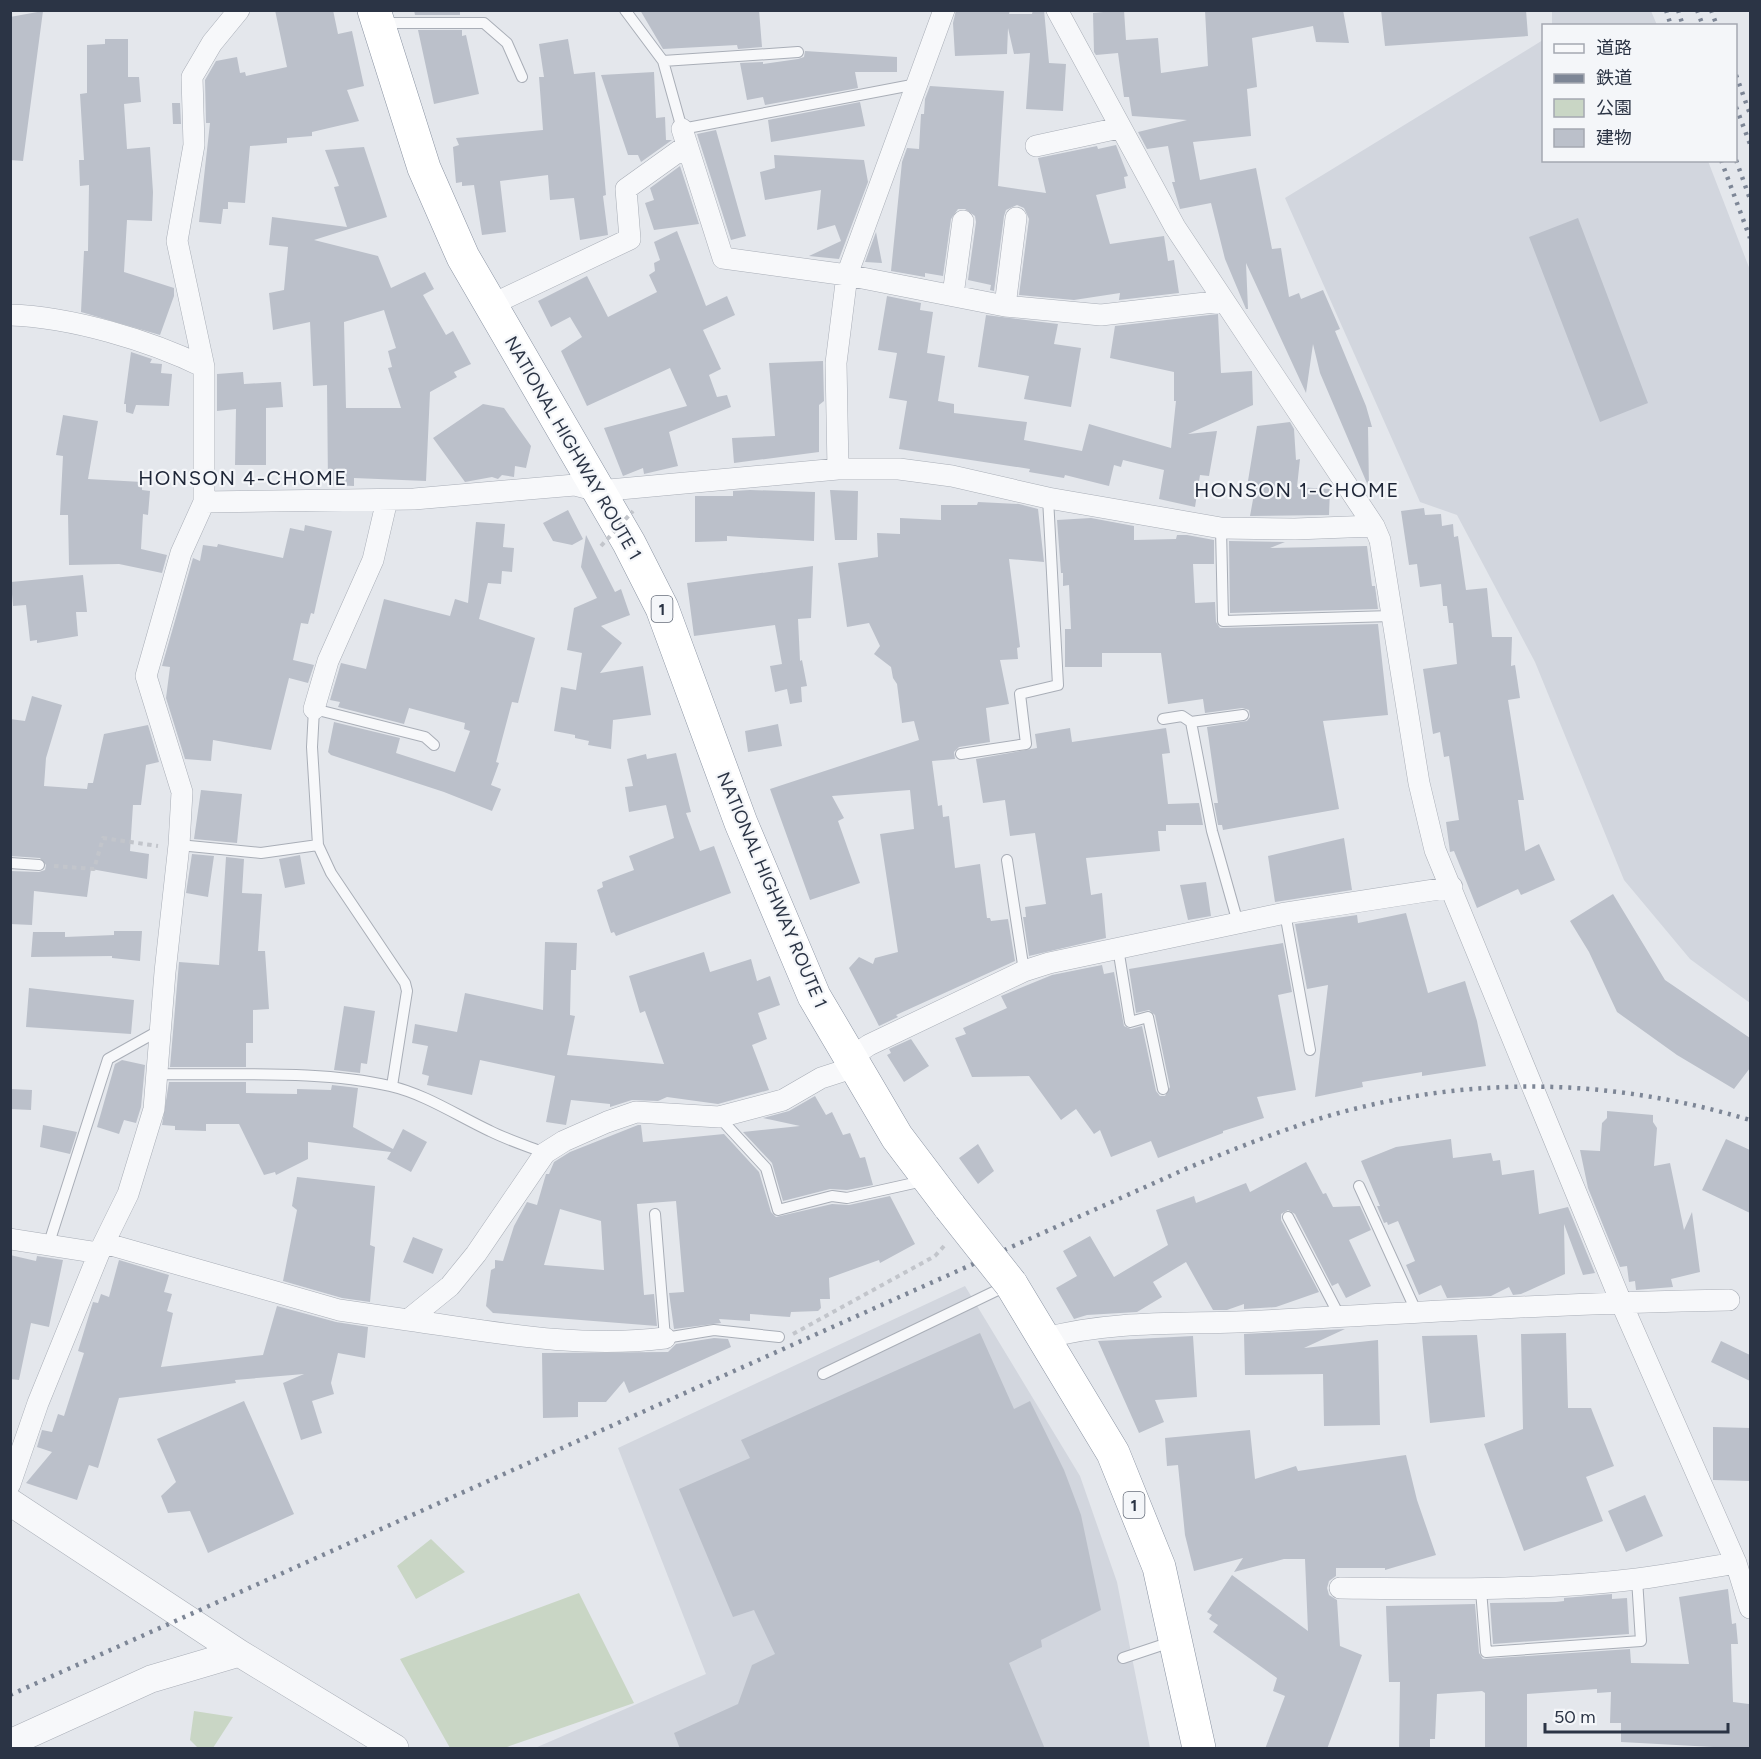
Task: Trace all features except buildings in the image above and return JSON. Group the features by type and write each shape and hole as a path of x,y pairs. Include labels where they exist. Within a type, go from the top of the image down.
{"highway":[{"name":"NATIONAL HIGHWAY ROUTE 1","path":"375,17 424,168 463,256 629,543 662,608 741,822 814,996 897,1137 1011,1284 1046,1338 1113,1453 1159,1567 1199,1749"}],"street":[{"path":"10,1484 38,1403 102,1248 128,1194 154,1109 182,792 146,676 181,553 204,502 204,367 177,241 194,145 192,77 212,43 239,10"},
{"path":"838,469 836,363 847,275 944,10"},
{"path":"1056,10 1175,227 1374,526 1380,540 1419,783 1435,850 1621,1302 1736,1563 1750,1608"},
{"path":"1035,146 1119,128"},
{"path":"491,305 630,239 626,189 684,138 723,258 847,275 1005,306 1101,315 1223,301"},
{"path":"1005,306 1016,218"},
{"path":"953,295 963,221"},
{"path":"10,315 29,315 107,332 184,357 204,367"},
{"path":"204,502 387,500 494,494 575,485 598,491 838,469 899,470 952,476 1048,498 1221,528 1295,529 1374,526"},
{"path":"314,710 328,661 373,560 387,500"},
{"path":"408,1320 450,1286 476,1254 545,1153 575,1136 636,1112 719,1117 783,1100 852,1062 869,1045 1024,971 1238,922 1452,887"},
{"path":"10,1239 48,1246 102,1248 339,1310 558,1341 622,1343 665,1338"},
{"path":"1046,1338 1075,1329 1146,1324 1417,1314 1621,1302 1729,1300"},
{"path":"10,1502 239,1653 395,1749"},
{"path":"1340,1588 1481,1590 1637,1579 1736,1563"},
{"path":"10,1743 151,1679 239,1653"}],"lane":[{"path":"625,10 663,61 684,138 917,84"},
{"path":"375,17 484,23 507,44 522,77"},
{"path":"663,61 798,52"},
{"path":"961,754 1026,744 1020,694 1058,686 1048,498"},
{"path":"1221,528 1223,621 1392,616"},
{"path":"392,1086 407,991 405,983 331,873 318,845 312,747 314,710 425,737 434,746"},
{"path":"1163,719 1182,716 1191,722 1243,714"},
{"path":"1191,722 1212,831 1238,922"},
{"path":"179,845 261,853 318,845"},
{"path":"1007,860 1024,971"},
{"path":"10,862 39,865"},
{"path":"1285,913 1310,1050"},
{"path":"1118,948 1130,1022 1148,1017 1163,1089"},
{"path":"48,1246 108,1059 160,1030"},
{"path":"157,1074 281,1076 362,1081 392,1086 492,1132 545,1153"},
{"path":"719,1117 766,1168 778,1210 832,1196 847,1198 930,1180"},
{"path":"1359,1186 1417,1314"},
{"path":"655,1214 665,1338 714,1330 779,1336"},
{"path":"1288,1217 1340,1317"},
{"path":"823,1374 1011,1284"},
{"path":"1481,1590 1486,1652 1641,1641 1637,1579"},
{"path":"1123,1658 1176,1641"}],"path":[{"path":"601,546 633,511"},
{"path":"39,865 94,869 103,838 172,847 179,845"},
{"path":"779,1336 785,1338 827,1317 905,1270 935,1256 951,1239"}],"shaded area":[{"path":"1552,11 1651,11 1657,24 1552,24"},
{"path":"1542,41 1542,162 1708,162 1750,270 1750,1003 1690,959 1624,880 1535,662 1457,515 1420,502 1285,198"},
{"path":"965,1286 1080,1476 1117,1582 1150,1748 535,1748 706,1674 618,1448"}],"green space":[{"path":"431,1539 465,1572 416,1599 397,1566"},
{"path":"579,1593 634,1703 504,1748 450,1748 400,1659"},
{"path":"194,1711 233,1717 213,1748 198,1748 190,1740"}],"railway":[{"path":"1666,10 1670,24"},
{"path":"1678,10 1682,24"},
{"path":"1697,10 1702,24"},
{"path":"1711,10 1716,24"},
{"path":"1737,78 1750,114"},
{"path":"1737,110 1750,144"},
{"path":"1722,162 1750,238"},
{"path":"1737,162 1750,199"},
{"path":"10,1695 1190,1167 1294,1127 1358,1108 1407,1097 1457,1090 1506,1087 1604,1090 1701,1107 1750,1120"}],"district":[{"name":"HONSON 4-CHOME","path":"243,478"},
{"name":"HONSON 1-CHOME","path":"1297,490"}]}
